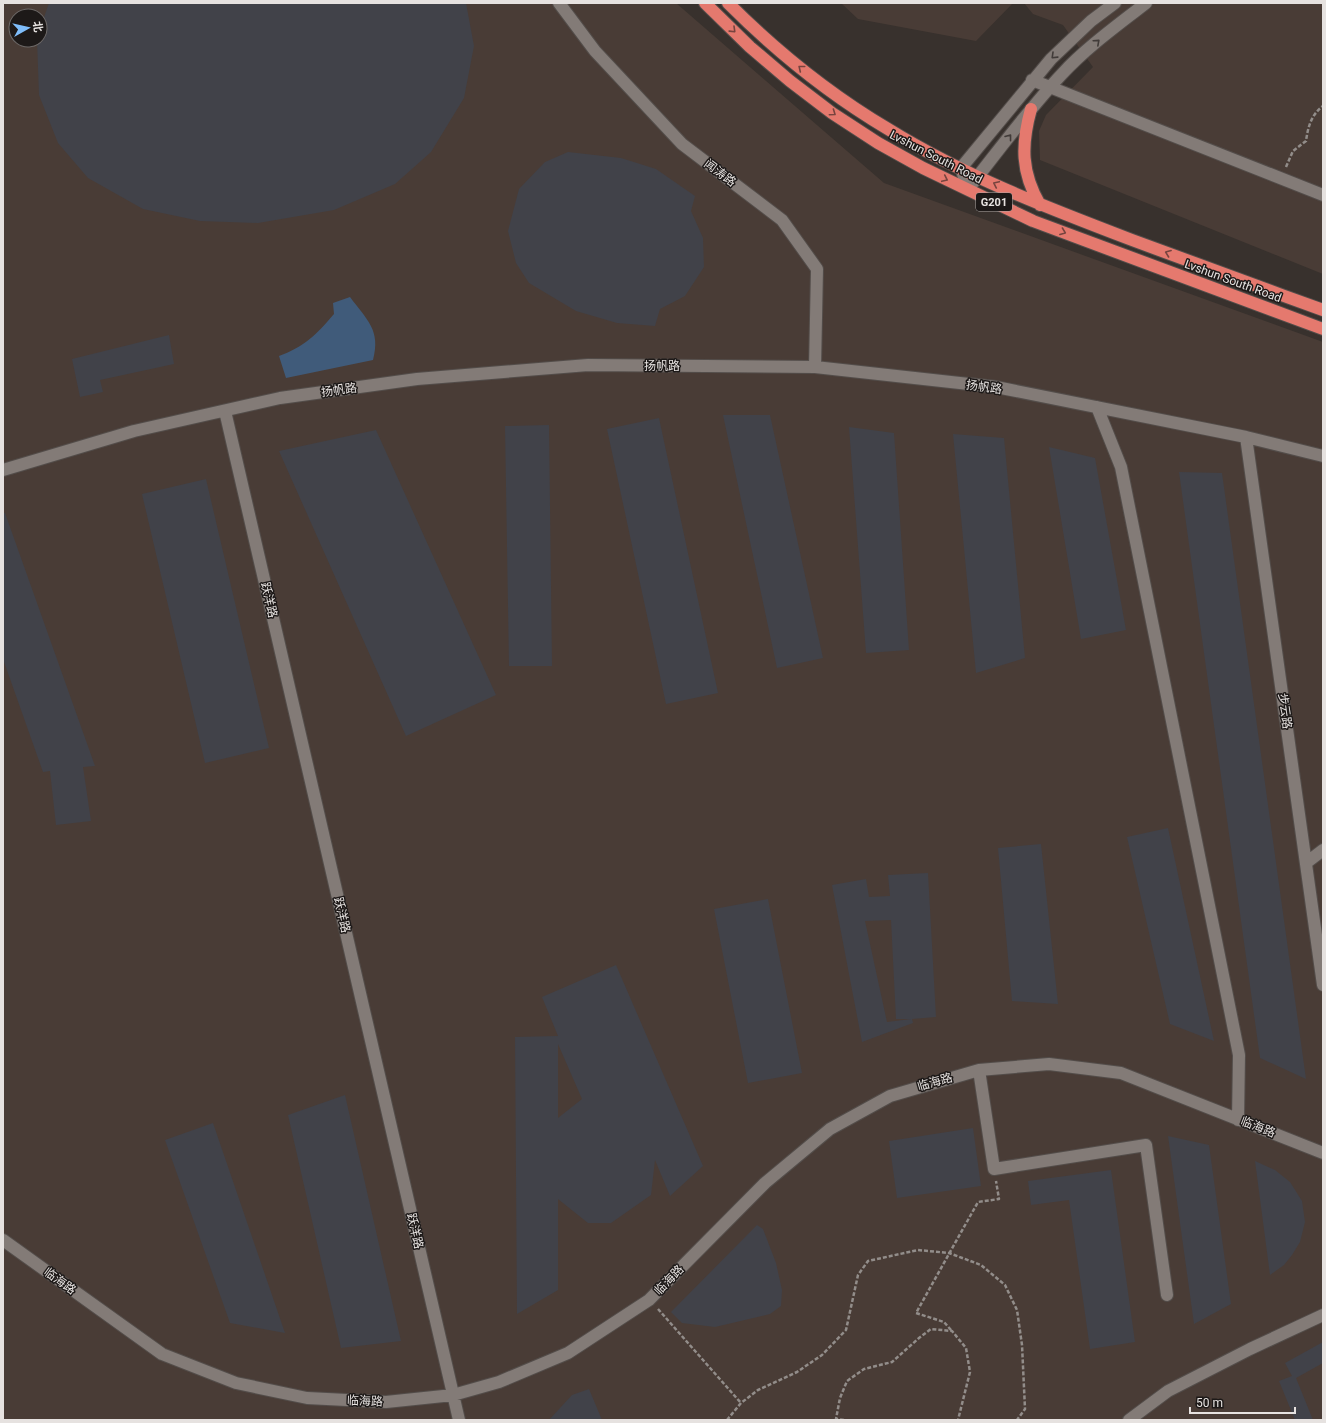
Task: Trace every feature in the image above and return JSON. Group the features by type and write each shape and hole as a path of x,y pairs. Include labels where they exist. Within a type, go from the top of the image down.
{"highway":[{"name":"Lvshun South Road","path":"705,3 750,47 790,82 832,113 910,161 1034,221 1323,329"},
{"name":"Lvshun South Road","path":"728,3 761,35 841,99 888,130 961,168 1040,205 1323,310"},
{"path":"1031,109 1025,129 1024,151 1026,173 1032,190 1040,205"}],"street":[{"name":"闻涛路","path":"559,3 595,51 682,144 782,220 817,269 816,367"},
{"path":"968,189 961,168 1032,80 1051,59 1075,36 1115,3"},
{"path":"968,189 1031,109 1063,72 1104,36 1146,3"},
{"path":"1032,80 1323,195"},
{"name":"扬帆路","path":"3,470 134,432 280,398 417,379 588,365 816,367 996,388 1246,437 1323,456"},
{"path":"1097,408 1121,467 1239,1055 1238,1120"},
{"name":"跃洋路","path":"225,411 459,1420"},
{"name":"步云路","path":"1246,437 1323,985"},
{"path":"1306,863 1323,850"},
{"name":"临海路","path":"3,1240 162,1354 236,1384 307,1398 386,1402 453,1395 499,1382 568,1353 649,1300 764,1183 830,1129 890,1096 979,1070 1049,1064 1121,1074 1323,1153"},
{"path":"979,1070 994,1169 1146,1145 1167,1295"},
{"path":"1129,1420 1168,1391 1250,1349 1323,1315"}],"path":[{"path":"1283,179 1287,164 1293,151 1306,141 1308,128 1315,112 1323,106"},
{"path":"958,1420 970,1372 966,1348 944,1322 916,1313 978,1202 999,1200 994,1169"},
{"path":"727,1420 741,1403 758,1390 797,1372 822,1355 846,1330 858,1275 868,1261 918,1250 949,1253 981,1265 1004,1285 1017,1310 1022,1345 1025,1409 1017,1420"},
{"path":"649,1300 741,1403"},
{"path":"844,1420 836,1419 840,1398 847,1382 864,1369 892,1362 931,1329 952,1331"}],"shaded area":[{"path":"3,3 676,3 884,183 1323,342 1323,1420 3,1420"},
{"path":"841,3 1013,3 976,41 858,19"},
{"path":"1024,3 1323,3 1323,274 1040,160 1039,131 1046,115 1093,67 1063,25 1033,14"}],"water":[{"path":"350,297 367,319 374,333 375,350 373,360 286,378 279,356 296,349 309,340 334,314 333,303"}],"building":[{"path":"49,3 466,3 474,46 464,98 431,152 395,184 334,210 258,223 200,221 143,209 88,178 58,143 39,95 37,48 48,48 47,8"},
{"path":"568,152 621,158 656,169 695,196 691,211 703,238 704,267 685,296 660,309 655,326 617,323 576,311 529,283 516,263 508,231 519,189 545,162"},
{"path":"169,335 174,364 100,380 103,392 80,397 72,359"},
{"path":"723,415 770,415 823,658 777,668"},
{"path":"659,418 718,693 666,704 607,429"},
{"path":"549,425 552,666 509,666 505,426"},
{"path":"849,427 894,433 909,650 866,653"},
{"path":"376,430 496,695 406,736 279,451"},
{"path":"953,434 1004,438 1025,658 976,673"},
{"path":"1049,447 1095,458 1126,630 1081,639"},
{"path":"1179,472 1222,473 1306,1079 1260,1058"},
{"path":"206,479 269,748 205,763 142,494"},
{"path":"3,513 5,513 95,766 83,767 91,821 56,825 50,771 43,772 3,659"},
{"path":"1168,828 1214,1041 1170,1024 1127,837"},
{"path":"1041,844 1058,1004 1012,1001 998,848"},
{"path":"928,873 936,1017 912,1019 913,1023 862,1042 832,885 866,879 869,897 890,896 888,875","holes":["891,920 896,1019 911,1019 887,1022 865,921"]},
{"path":"768,899 802,1073 748,1083 714,909"},
{"path":"616,965 703,1166 670,1196 655,1160 651,1195 611,1223 588,1223 558,1199 558,1290 517,1314 515,1037 558,1036 542,997","holes":["558,1044 582,1099 558,1118"]},
{"path":"345,1095 401,1341 341,1348 288,1115"},
{"path":"213,1123 285,1333 230,1323 165,1140"},
{"path":"973,1128 981,1186 897,1198 889,1141"},
{"path":"1168,1136 1209,1145 1231,1304 1194,1324"},
{"path":"1255,1161 1275,1170 1290,1182 1302,1201 1305,1222 1300,1242 1292,1255 1284,1265 1270,1275"},
{"path":"1111,1170 1135,1342 1090,1349 1069,1200 1031,1205 1028,1181"},
{"path":"757,1225 763,1229 776,1263 782,1290 781,1306 770,1314 715,1327 682,1323 671,1312"},
{"path":"1323,1342 1323,1363 1296,1378 1313,1420 1295,1420 1279,1381 1292,1376 1285,1363"},
{"path":"589,1389 602,1420 549,1420 572,1395"}]}
